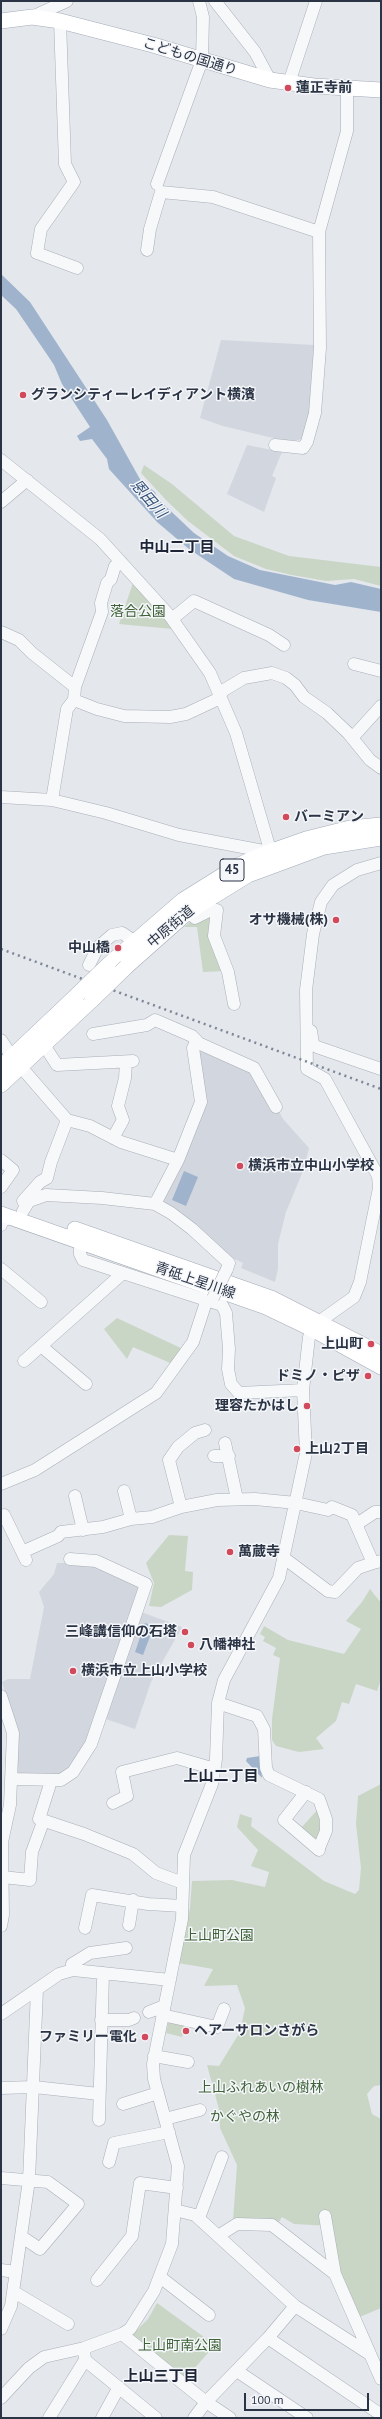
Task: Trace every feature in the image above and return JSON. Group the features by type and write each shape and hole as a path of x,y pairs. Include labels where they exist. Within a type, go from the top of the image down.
{"main road":[{"name":"こどもの国通り","path":"1,21 32,17 60,21 270,80 347,89 381,90"},
{"name":"中原街道","path":"1,1085 17,1062 85,997 126,967 188,912 272,858 306,839 350,828 381,825"},
{"name":"中原街道","path":"1,1067 17,1062 44,1045 85,997 108,965 134,941 189,896 239,865 324,847 381,838"},
{"name":"青砥上星川線","path":"1,1203 11,1215 80,1242 230,1293 316,1325 381,1367"},
{"name":"青砥上星川線","path":"11,1215 232,1283 316,1325 381,1354"}],"street":[{"path":"32,17 67,1"},
{"path":"157,184 202,60 203,17 200,1"},
{"path":"215,1 255,52 270,80"},
{"path":"288,83 316,1"},
{"path":"60,21 65,164 74,182 41,229 37,254 77,268"},
{"path":"276,446 303,448 307,442 315,413 320,348 319,232 347,131 347,89"},
{"path":"147,250 150,229 161,192 213,197 319,232"},
{"path":"1,460 100,539 172,619 210,673 221,695 236,733 272,858 179,835 106,813 52,800 1,797"},
{"path":"1,502 27,480"},
{"path":"52,800 68,709 74,700 75,687 102,612 101,603 107,583 111,579 115,566 122,563"},
{"path":"172,619 194,601 269,635 284,645"},
{"path":"1,632 19,640 32,654 75,687"},
{"path":"354,664 381,671"},
{"path":"74,700 97,709 124,716 170,717 186,714 216,700 224,690 244,678 272,673 286,678 295,684 304,696 327,713 352,738 370,760 381,768"},
{"path":"352,738 381,706"},
{"path":"1,2398 37,2361 44,2357 84,2354 122,2334 134,2324 154,2291 172,2244 178,2166 153,2074 154,2056 181,1926 186,1848 207,1800 215,1769 218,1703 224,1680 280,1578 306,1453 303,1390 316,1325 354,1297 360,1282 379,1188 378,1176 324,1079 307,1069 306,990 313,934 321,902 326,892 344,877 358,870 381,864"},
{"path":"188,912 195,918 211,910 218,910 214,936 228,972 234,1004"},
{"path":"89,965 98,947 112,935 122,933 134,941"},
{"path":"93,1034 146,1025 155,1020 192,1036 197,1041 196,1042 254,1068 276,1107"},
{"path":"306,1026 312,1032 313,1044 317,1047 381,1069"},
{"path":"1,1040 17,1062 67,1120 90,1126 113,1138 178,1160"},
{"path":"155,1204 178,1160 201,1102 193,1048 196,1042"},
{"path":"44,1045 57,1065 129,1062 118,1106 123,1120 113,1138"},
{"path":"11,1215 40,1182 47,1178 51,1162 67,1120"},
{"path":"1,1160 13,1170 1,1187"},
{"path":"1,1484 36,1470 156,1393 193,1342 229,1262 171,1212 155,1204 102,1198 46,1196 29,1201 11,1215"},
{"path":"80,1242 80,1254 83,1260 211,1300 222,1305 226,1313 229,1349 228,1369 231,1384 240,1393 303,1390"},
{"path":"1,1268 26,1287 41,1302"},
{"path":"24,1361 123,1273"},
{"path":"41,1346 86,1384"},
{"path":"181,1507 169,1460 178,1447 195,1433 205,1430"},
{"path":"225,1443 237,1499"},
{"path":"214,1456 229,1456"},
{"path":"124,1491 131,1519"},
{"path":"75,1496 83,1530"},
{"path":"4,1515 24,1556 58,1536 61,1532 83,1530 131,1519 152,1517 181,1507 237,1499 296,1503 328,1510 332,1507 352,1516 377,1562 358,1568 335,1592 328,1591 284,1558"},
{"path":"357,1524 375,1512 381,1512"},
{"path":"12,1779 50,1781 61,1780 69,1777 91,1744 146,1584 96,1561 70,1559"},
{"path":"1,1696 13,1733 10,1805 2,1842 3,1915 1,1926"},
{"path":"218,1703 257,1716 264,1729 266,1768 269,1774 306,1792 319,1799 326,1819 324,1839 319,1849 284,1820 306,1792"},
{"path":"113,1803 127,1796 122,1772 177,1758 215,1769"},
{"path":"50,1781 39,1819 43,1822 84,1834 133,1854 156,1873 183,1883"},
{"path":"3,1877 30,1880 32,1852 43,1822"},
{"path":"85,1928 92,1895 133,1900 140,1903 182,1906"},
{"path":"129,1925 133,1900"},
{"path":"73,1970 72,1964 90,1953 126,1948"},
{"path":"1,2014 59,1974 73,1970 170,1980"},
{"path":"99,2120 103,1973"},
{"path":"1,2329 11,2306 14,2292 29,2180 37,1989"},
{"path":"149,2012 163,2011 217,2027 224,2009"},
{"path":"101,2020 129,2020 134,2018"},
{"path":"154,2056 188,2062"},
{"path":"1,2088 34,2087 99,2094"},
{"path":"123,2104 158,2093"},
{"path":"165,2119 200,2110"},
{"path":"109,2162 114,2143 169,2132"},
{"path":"199,2218 222,2157"},
{"path":"1,2178 48,2182 78,2204 40,2249 22,2236"},
{"path":"97,2280 132,2236 140,2184 177,2188"},
{"path":"175,2210 195,2214 295,2306 368,2353"},
{"path":"325,2216 335,2274 368,2353 381,2379"},
{"path":"218,2236 237,2224 272,2225 335,2274"},
{"path":"1,2270 16,2272"},
{"path":"160,2278 209,2315"},
{"path":"14,2292 68,2324"},
{"path":"194,2418 206,2402 268,2338 295,2306"},
{"path":"122,2334 206,2402 230,2418"},
{"path":"268,2338 379,2415"},
{"path":"84,2354 152,2417"},
{"path":"49,2418 84,2354"},
{"path":"237,2371 307,2418"},
{"path":"102,2418 119,2387"}],"shaded area":[{"path":"221,340 314,345 309,416 303,439 291,441 273,438 223,426 200,418"},
{"path":"247,445 282,452 272,476 276,478 264,512 227,494"},
{"name":"横浜市立中山小学校","path":"202,1048 261,1076 283,1119 309,1148 303,1171 286,1212 278,1244 278,1269 275,1282 241,1268 243,1263 222,1253 158,1203 201,1103 197,1051"},
{"name":"横浜市立上山小学校","path":"57,1563 96,1563 142,1586 90,1742 68,1776 21,1777 18,1772 18,1733 2,1682 8,1679 30,1679 44,1607 39,1592 54,1574"},
{"name":"横浜市立上山小学校","path":"141,1612 182,1627 151,1682 135,1729 106,1719"}],"green space":[{"path":"144,465 172,484 234,536 289,556 381,567 381,586 354,579 326,581 292,575 266,569 234,556 188,521 167,501 141,473"},
{"name":"落合公園","path":"133,583 173,629 119,624"},
{"path":"210,913 224,971 203,972 197,927 184,927 192,921 202,921"},
{"path":"117,1318 185,1350 175,1365 133,1347 127,1359 104,1329"},
{"path":"169,1535 188,1536 185,1571 193,1572 192,1590 161,1607 149,1606 154,1583 146,1563"},
{"path":"370,1589 381,1603 381,1679 377,1691 356,1684 349,1704 342,1702 336,1721 316,1738 324,1749 299,1752 276,1746 272,1740 272,1719 280,1658 273,1655 276,1648 263,1641 265,1637 260,1634 264,1626 288,1640 344,1654 361,1629 346,1621 362,1602"},
{"path":"381,1784 381,2085 374,2086 367,2094 372,2114 381,2119 381,2308 355,2319 339,2280 330,2226 294,2224 282,2217 278,2223 233,2221 237,2165 220,2128 219,2109 207,2065 219,2066 240,2032 245,2008 237,1985 204,1986 213,1969 178,1963 190,1908 192,1881 232,1880 265,1887 269,1872 251,1866 258,1850 237,1827 240,1814 252,1818 251,1826 324,1881 355,1894 359,1890 361,1868 356,1824 358,1796"},
{"path":"319,1808 320,1835 317,1841 301,1828"},
{"path":"169,2020 185,2024 182,2037 166,2033"},
{"name":"上山町南公園","path":"157,2303 215,2345 186,2378 131,2336 148,2319"}],"water":[{"name":"恩田川","path":"1,274 30,302 107,420 141,481 155,492 158,499 194,533 228,556 260,570 335,585 351,582 381,589 381,612 308,600 234,579 189,549 157,522 109,469 107,459 92,439 80,441 77,436 90,427 62,384 54,365 46,353 16,309 1,295"},
{"path":"184,1171 198,1177 186,1206 172,1200"},
{"path":"145,1623 154,1626 143,1655 135,1652"},
{"path":"260,1756 262,1778 246,1761 247,1758"}],"railway":[{"path":"1,949 381,1089"}],"place":[{"name":"蓮正寺前","path":"288,88"},
{"name":"グランシティーレイディアント横濱","path":"23,395"},
{"name":"バーミアン","path":"286,817"},
{"name":"オサ機械(株)","path":"336,920"},
{"name":"中山橋","path":"118,948"},
{"name":"横浜市立中山小学校","path":"240,1166"},
{"name":"上山町","path":"371,1344"},
{"name":"ドミノ・ピザ","path":"368,1376"},
{"name":"理容たかはし","path":"307,1406"},
{"name":"上山2丁目","path":"297,1449"},
{"name":"萬蔵寺","path":"230,1552"},
{"name":"三峰講信仰の石塔","path":"185,1632"},
{"name":"八幡神社","path":"191,1645"},
{"name":"横浜市立上山小学校","path":"73,1671"},
{"name":"ヘアーサロンさがら","path":"186,2031"},
{"name":"ファミリー電化","path":"145,2037"}],"district":[{"name":"中山二丁目","path":"177,548"},
{"name":"上山二丁目","path":"221,1777"},
{"name":"上山三丁目","path":"161,2377"}],"park label":[{"name":"上山町公園","path":"219,1936"},
{"name":"上山ふれあいの樹林","path":"261,2088"},
{"name":"かぐやの林","path":"245,2117"}]}
